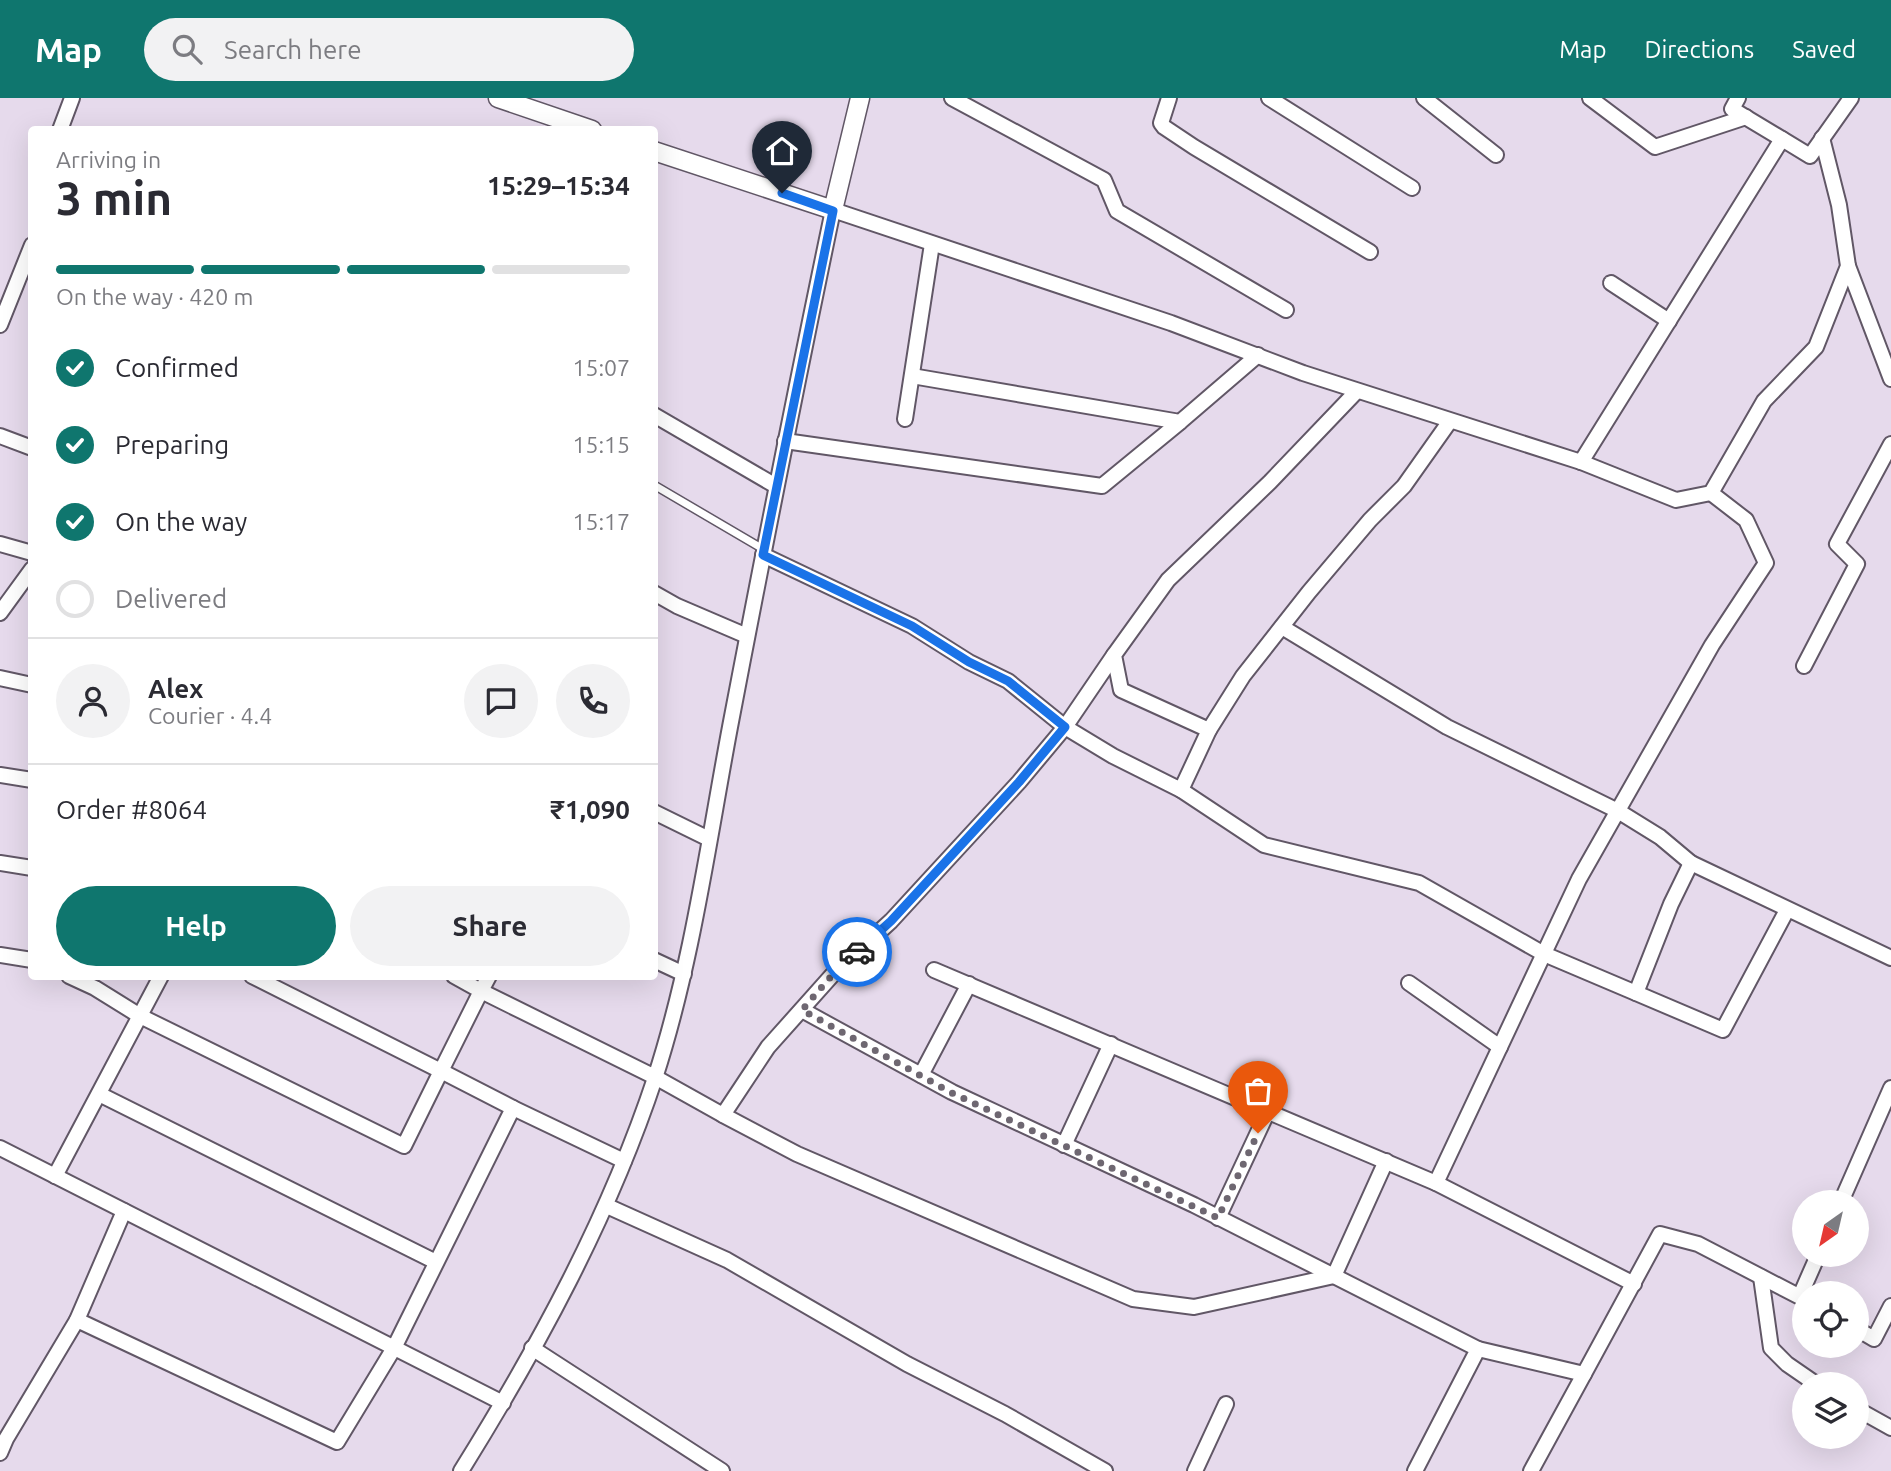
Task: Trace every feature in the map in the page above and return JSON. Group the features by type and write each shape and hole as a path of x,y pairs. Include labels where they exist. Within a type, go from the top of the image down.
{"street":[{"path":"62,126 72,98"},
{"path":"498,98 580,126"},
{"path":"952,98 1104,180 1116,211 1286,310"},
{"path":"1169,98 1161,123 1164,127 1370,252"},
{"path":"1269,98 1412,188"},
{"path":"1590,98 1656,147 1746,117"},
{"path":"1738,98 1732,109 1810,156 1851,98"},
{"path":"1428,99 1496,155"},
{"path":"461,1471 503,1403 607,1206 655,1077 684,974 785,441 833,211 860,100"},
{"path":"1822,138 1839,205 1848,266 1891,379"},
{"path":"1581,462 1782,139"},
{"path":"658,151 1171,323 1357,391 1581,462 1676,500 1711,493 1764,401 1816,347 1848,266"},
{"path":"905,419 932,244"},
{"path":"0,325 28,255"},
{"path":"1611,283 1669,321"},
{"path":"785,441 1101,486 1258,355"},
{"path":"912,376 1180,422"},
{"path":"723,1115 768,1047 835,972 891,921 1019,782 1065,727 1168,580 1270,482 1357,391"},
{"path":"658,417 776,486"},
{"path":"1181,790 1209,730 1243,676 1370,520 1404,486 1450,421"},
{"path":"0,436 28,446"},
{"path":"1804,666 1857,564 1837,544 1891,444"},
{"path":"1436,1183 1579,879 1712,645 1766,564 1746,520 1711,493"},
{"path":"0,544 28,552"},
{"path":"764,552 912,626 969,662 1008,681 1065,727 1113,756 1181,790 1264,845 1419,883 1544,954 1723,1030 1787,910"},
{"path":"0,613 28,574"},
{"path":"658,595 747,636"},
{"path":"1282,627 1447,727 1618,811 1660,837 1691,863 1891,958"},
{"path":"1114,655 1121,690 1209,730"},
{"path":"0,678 28,684"},
{"path":"0,775 28,779"},
{"path":"658,813 709,839"},
{"path":"0,863 28,867"},
{"path":"1636,993 1671,904 1691,863"},
{"path":"0,955 28,959"},
{"path":"658,962 684,974"},
{"path":"934,970 1436,1183 1634,1283"},
{"path":"78,980 140,1016 404,1146 487,980"},
{"path":"55,1176 159,980"},
{"path":"260,980 624,1161"},
{"path":"461,980 655,1077 797,1154 1133,1298 1194,1307 1334,1276"},
{"path":"1409,982 1500,1047"},
{"path":"921,1075 969,984"},
{"path":"802,1010 952,1093 1218,1218 1478,1349 1584,1374"},
{"path":"1064,1145 1111,1044"},
{"path":"1846,1190 1891,1088"},
{"path":"99,1094 436,1262"},
{"path":"77,1320 337,1442 394,1348 513,1108"},
{"path":"1218,1218 1268,1111"},
{"path":"0,1148 503,1403"},
{"path":"1334,1276 1385,1161"},
{"path":"607,1206 727,1261 907,1364 1005,1414 1105,1471"},
{"path":"0,1453 3,1437 77,1320 124,1211"},
{"path":"1531,1471 1660,1234 1698,1244 1792,1293"},
{"path":"1761,1277 1771,1348 1799,1372"},
{"path":"1869,1336 1874,1339 1891,1306"},
{"path":"532,1348 722,1471"},
{"path":"1415,1471 1478,1349"},
{"path":"1195,1471 1226,1404"},
{"path":"1869,1416 1891,1428"}],"lane":[{"path":"658,487 764,552"}],"way so far":[{"path":"857,952 835,972 802,1010 952,1093 1218,1218 1258,1133"}],"route":[{"path":"782,193 833,211 763,555 912,626 969,662 1008,681 1065,727 1019,782 891,921 857,952"}]}
